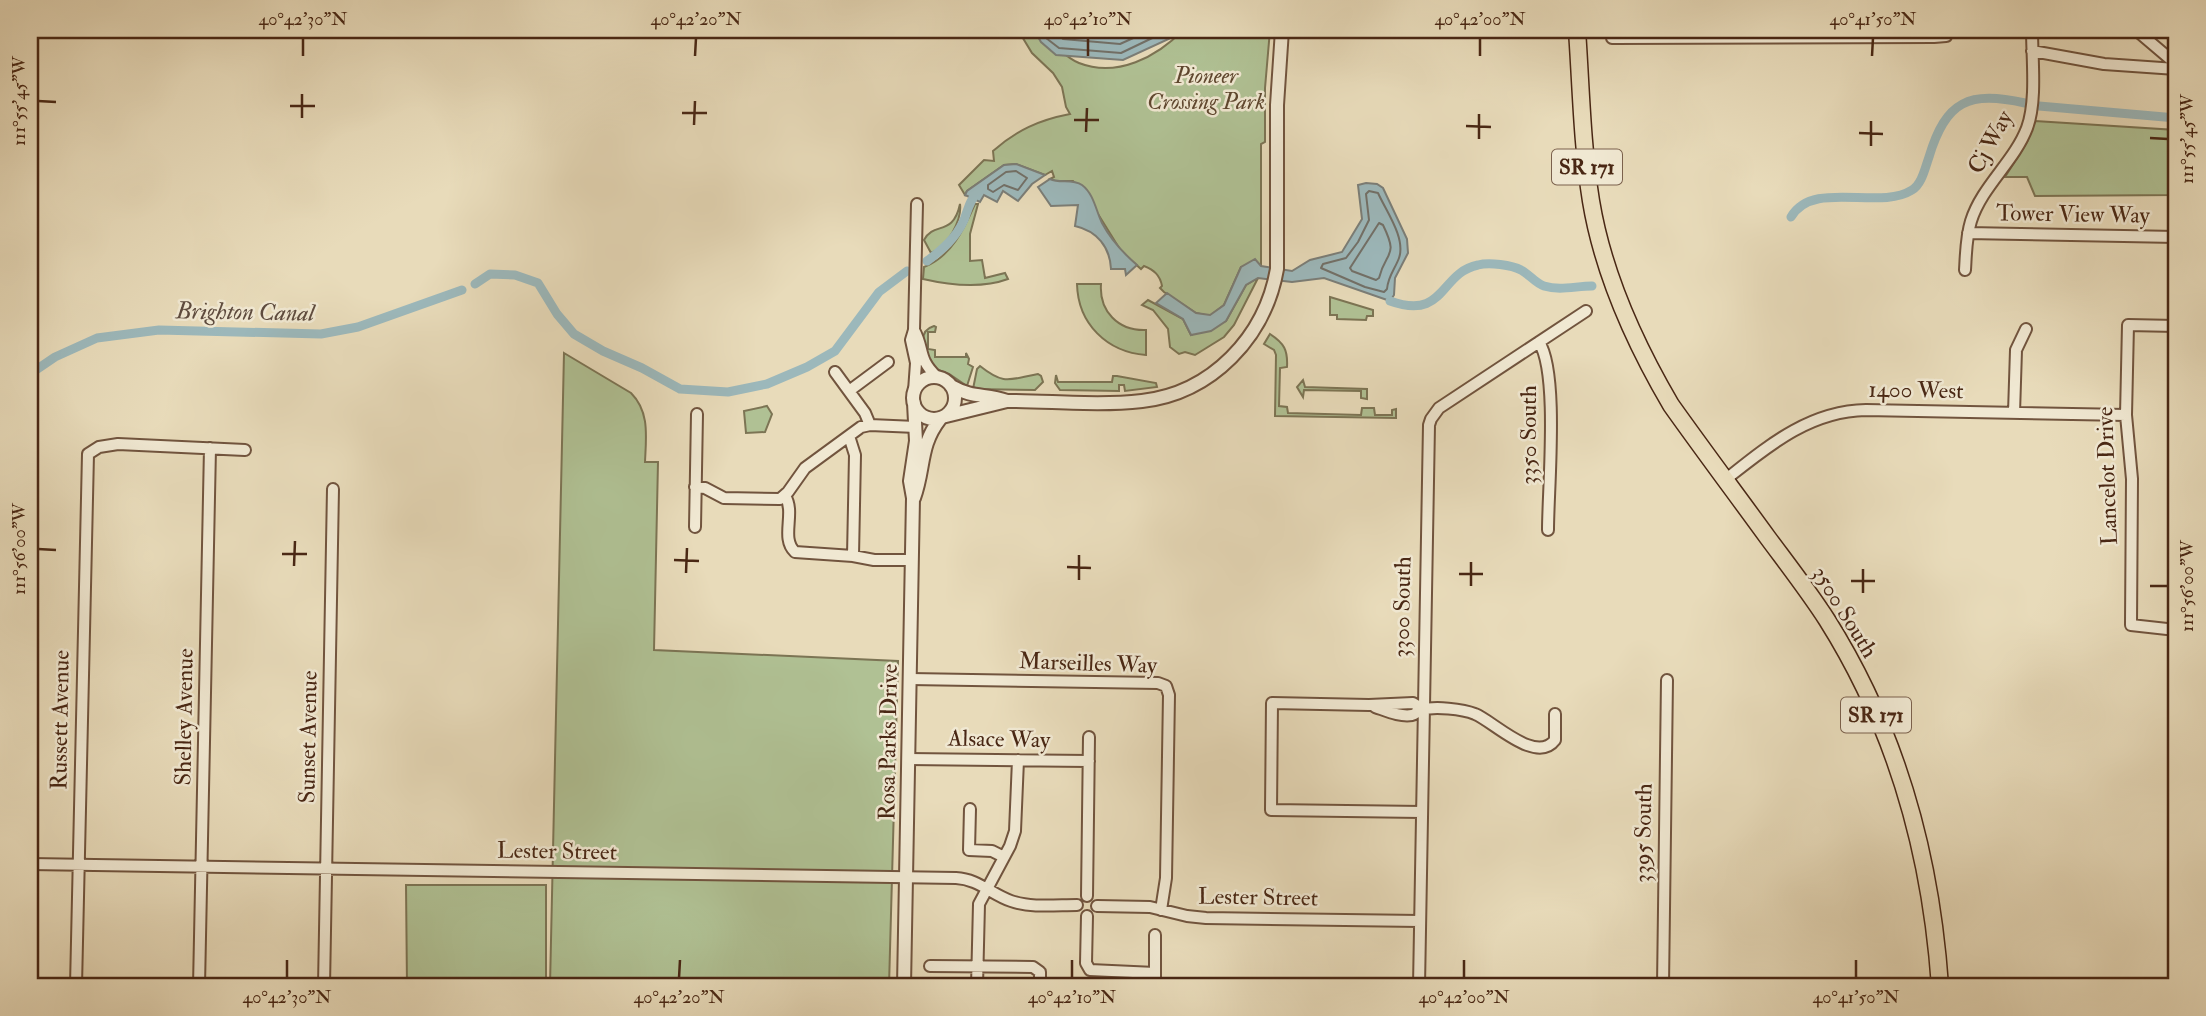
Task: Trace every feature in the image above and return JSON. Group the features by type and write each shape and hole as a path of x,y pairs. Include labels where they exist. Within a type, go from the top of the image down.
{"main road":[{"name":"3500 South","path":"1577,30 1591,203 1602,251 1619,301 1671,405 1827,621 1862,682 1887,739 1910,805 1934,916 1940,986"}],"street":[{"path":"1007,401 992,396 968,395 937,377 921,382 914,397 923,416 943,418 1007,401 1129,402 1156,399 1191,386 1222,367 1246,342 1262,317 1276,274 1277,105 1282,30"},
{"name":"Cj Way","path":"1965,270 1968,233 1980,203 2028,126 2032,103 2032,30"},
{"path":"2136,30 2176,66"},
{"path":"1612,38 1648,34 1946,33"},
{"path":"2032,51 2104,64 2176,66"},
{"name":"Rosa Parks Drive","path":"904,986 914,498 910,481 916,427 916,363 911,340 914,330 917,204"},
{"name":"Tower View Way","path":"1968,233 2176,237"},
{"name":"3300 South","path":"1419,986 1428,432 1431,419 1439,408 1586,311"},
{"name":"Lancelot Drive","path":"2176,326 2127,326 2126,415 2132,479 2131,625 2176,630"},
{"path":"2014,413 2016,350 2026,329"},
{"name":"Rosa Parks Drive","path":"914,330 920,339 923,360 937,377"},
{"name":"3350 South","path":"1539,342 1546,352 1550,388 1548,530"},
{"path":"849,391 888,362"},
{"path":"835,372 865,413 870,425"},
{"path":"943,418 955,402 951,386"},
{"name":"1400 West","path":"1725,480 1791,430 1807,422 1841,412 1866,410 2126,415"},
{"path":"695,527 697,414"},
{"name":"Rosa Parks Drive","path":"914,498 925,445 943,418"},
{"path":"695,487 705,488 726,499 778,499 785,496 805,468 861,427 916,427"},
{"path":"849,436 855,456 853,556"},
{"name":"Russett Avenue","path":"76,986 88,454 99,447 118,444 210,448"},
{"path":"210,448 245,450"},
{"name":"Shelley Avenue","path":"200,986 210,448"},
{"name":"Sunset Avenue","path":"324,986 333,489"},
{"path":"785,496 789,506 788,542 792,550 799,553 874,560 912,560"},
{"name":"Marseilles Way","path":"910,679 1158,683 1166,686 1169,695 1166,878 1161,910"},
{"name":"3395 South","path":"1663,986 1667,680"},
{"path":"1422,813 1271,810 1272,703 1369,705 1397,715 1413,715 1423,709 1465,710 1485,718 1510,738 1542,747 1555,740 1555,714"},
{"path":"1087,896 1090,737"},
{"name":"Alsace Way","path":"908,759 1089,761"},
{"path":"976,986 978,908 1010,846 1017,823 1018,760"},
{"path":"970,809 970,850 992,851 1004,857"},
{"name":"Lester Street","path":"30,864 963,878 1016,903 1076,905"},
{"path":"1087,896 1095,900 1097,906 1093,914 1087,916 1078,912 1076,905 1081,897 1087,896"},
{"name":"Lester Street","path":"1097,906 1140,906 1206,918 1420,921"},
{"path":"1087,916 1086,963 1090,971 1155,973"},
{"path":"1155,935 1155,986"},
{"path":"930,965 1035,968 1040,972 1040,986"}],"green space":[{"name":"Pioneer Crossing Park","path":"1018,30 1043,30 1068,57 1093,67 1108,68 1136,62 1149,56 1183,30 1270,30 1265,88 1265,142 1261,144 1261,266 1241,267 1224,305 1210,316 1196,313 1164,292 1160,288 1161,282 1156,273 1144,266 1141,269 1121,251 1073,181 1050,179 1054,177 1052,171 1045,175 1016,164 1004,165 965,195 959,185 984,160 994,161 993,151 1011,137 1048,119 1070,114 1062,87 1053,73 1032,53"},
{"path":"2035,121 2176,130 2176,195 2035,196 2027,177 2005,177 2027,142"},
{"path":"960,204 959,217 953,232 943,245 931,253 924,240 928,234 953,221"},
{"path":"975,204 978,204 970,234 970,261 982,260 985,278 1005,273 1008,279 965,285 923,279 924,267 949,249"},
{"path":"1258,278 1234,325 1224,337 1195,355 1185,352 1179,354 1170,347 1168,329 1153,310 1142,305 1148,300 1183,319 1191,335 1226,321 1246,285"},
{"path":"1077,284 1101,284 1103,303 1112,318 1127,327 1146,330 1146,355 1119,348 1097,333 1083,312"},
{"path":"1330,297 1373,310 1373,316 1367,316 1366,320 1337,319 1337,315 1330,315"},
{"path":"934,326 935,332 928,332 928,349 935,350 935,357 966,357 966,353 968,364 973,367 967,386 949,374 933,368 925,351 923,338 924,333"},
{"path":"1270,334 1286,351 1287,367 1280,368 1279,406 1287,407 1288,413 1361,415 1362,408 1374,408 1375,415 1392,415 1392,410 1396,409 1396,418 1275,416 1276,355 1274,350 1264,344"},
{"path":"564,353 631,393 644,417 645,462 658,462 654,650 898,661 889,986 550,986"},
{"path":"980,366 1002,379 1038,374 1043,382 1035,390 973,389"},
{"path":"1056,375 1058,382 1112,382 1113,376 1117,376 1156,383 1157,387 1125,391 1124,385 1119,385 1119,391 1060,390 1055,383"},
{"path":"1303,380 1305,387 1367,389 1367,399 1361,398 1361,391 1304,390 1303,397 1297,387"},
{"path":"767,406 772,414 765,432 746,433 744,411"},
{"path":"406,885 546,885 546,986 407,986"}],"water":[{"path":"1034,30 1178,30 1173,37 1123,60 1056,55 1041,42"},
{"path":"1016,164 1045,175 1032,184 1018,201 1003,191 997,202 984,195 980,202 965,195 1004,165"},
{"path":"1050,179 1074,182 1086,189 1109,235 1137,265 1126,275 1125,269 1111,269 1105,247 1096,236 1075,226 1078,205 1051,206 1038,187"},
{"path":"1377,184 1383,188 1407,239 1408,253 1395,278 1394,295 1390,301 1324,278 1292,282 1258,278 1246,285 1226,321 1211,331 1191,335 1183,319 1156,303 1167,293 1196,313 1210,315 1224,305 1241,267 1255,259 1261,266 1292,271 1310,260 1342,252 1362,219 1358,185"}],"waterway":[{"name":"Brighton Canal","path":"1791,217 1801,206 1815,200 1830,197 1882,198 1898,196 1912,190 1921,180 1943,123 1962,104 1989,98 2025,103"},
{"name":"Brighton Canal","path":"2039,106 2176,118"},
{"name":"Brighton Canal","path":"927,261 957,232 978,191"},
{"name":"Brighton Canal","path":"1390,301 1408,306 1422,305 1432,301 1465,270 1483,264 1517,268 1541,285 1550,287 1592,286"},
{"name":"Brighton Canal","path":"475,284 490,274 515,275 538,283 557,314 574,334 603,351 680,389 728,392 767,384 807,367 835,351 879,292 907,271"},
{"name":"Brighton Canal","path":"30,374 55,357 97,338 159,330 321,334 358,327 462,290"}]}
